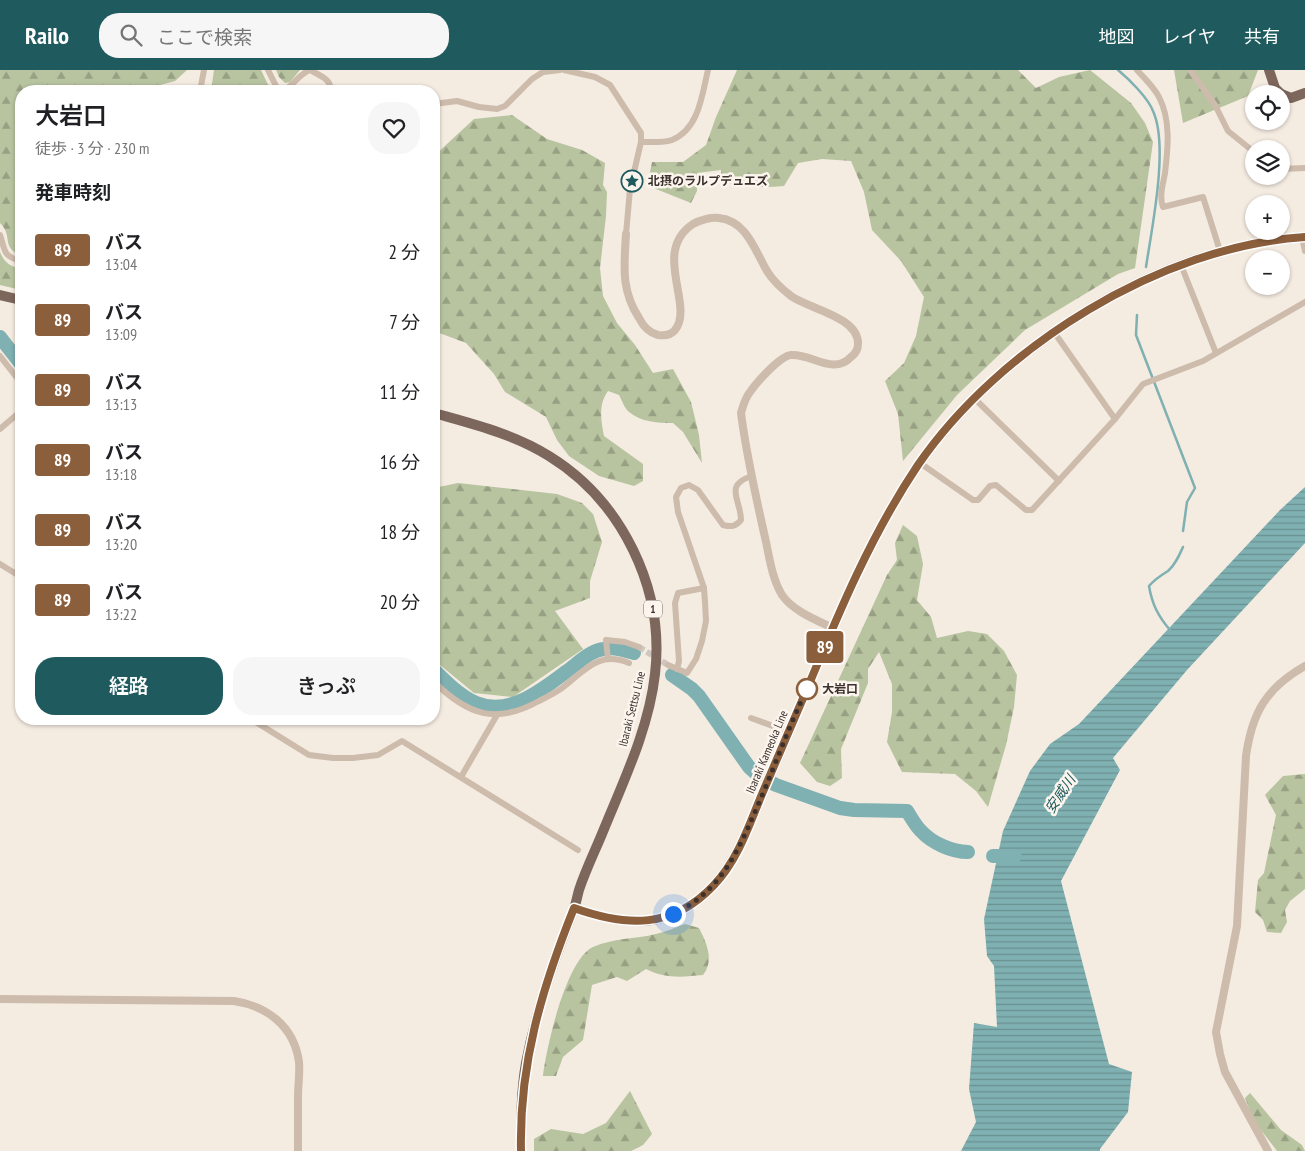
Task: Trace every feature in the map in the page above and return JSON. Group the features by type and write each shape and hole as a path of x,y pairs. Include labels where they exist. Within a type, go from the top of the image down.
{"main road":[{"path":"1269,70 1274,85"},
{"path":"1290,98 1305,93"},
{"name":"Ibaraki Kameoka Line","path":"574,908 609,919 635,922 657,920 689,906 705,894 726,870 744,838 833,628 883,521 920,463 948,427 975,399 1018,360 1054,332 1110,298 1181,265 1220,251 1266,241 1304,236"},
{"path":"0,295 15,299"},
{"name":"Ibaraki Settsu Line","path":"440,415 512,437 549,455 577,477 590,489 624,534 641,566 647,585 655,624 656,652 651,698 630,763 579,890 574,908"},
{"path":"521,1151 524,1086 530,1048 547,984 574,908"}],"street":[{"path":"201,85 204,70"},
{"path":"268,70 276,85"},
{"path":"292,85 304,73 310,70 320,74 330,85"},
{"path":"440,103 457,101 478,107 497,109 505,106 532,79 543,72 560,70"},
{"path":"564,70 595,77 610,85 641,133 641,142 630,189 623,269 626,292 631,304 640,320 650,332 665,336 671,334 676,329 680,317 674,262 675,248 681,236 687,228 697,222 718,218 730,221 748,235 766,270 778,285 798,300 849,324 856,336 858,345 854,355 846,362 836,365 825,364 801,355 786,355 778,361 750,392 741,413 752,476 773,573 783,595 796,608 811,618 833,628"},
{"path":"641,142 671,140 687,130 699,109 708,70"},
{"path":"1137,70 1159,96 1168,128 1166,166 1160,201 1163,207 1203,197 1220,251"},
{"path":"1190,70 1215,105 1228,131 1245,145"},
{"path":"1290,169 1305,168"},
{"path":"0,235 8,256 15,259"},
{"path":"1304,236 1305,251"},
{"path":"1181,265 1216,353"},
{"path":"920,463 973,500 978,500 990,486 996,485 1026,510 1032,510 1115,419 1143,384 1203,361 1305,302"},
{"path":"1054,332 1115,419"},
{"path":"0,356 15,375"},
{"path":"975,399 1059,481"},
{"path":"0,429 15,416"},
{"path":"668,665 688,673 696,659 706,621 704,588 678,512 676,497 681,488 689,485 698,490 723,525 729,527 736,526 741,520 741,512 735,492 736,487 741,480 752,476"},
{"path":"0,564 15,573"},
{"path":"677,669 680,662 675,603 678,593 704,588"},
{"path":"608,658 606,640 611,639 632,643 639,647"},
{"path":"440,688 463,706 474,711 497,714 524,709 560,689 594,663 608,658 629,664"},
{"path":"1268,1151 1225,1072 1216,1032 1237,926 1248,739 1253,722 1264,701 1280,684 1305,666"},
{"path":"461,778 497,714"},
{"path":"751,718 789,732"},
{"path":"260,725 309,755 353,758 378,755 402,741 578,850"},
{"path":"0,999 234,1001 249,1003 265,1010 279,1020 291,1037 299,1061 298,1151"}],"green space":[{"path":"0,70 187,70 175,81 160,85 15,85 15,252 11,249 4,228 0,223"},
{"path":"214,70 261,70 268,85 212,85"},
{"path":"276,70 300,70 290,82 285,83 279,77"},
{"path":"737,70 1018,70 1036,88 1059,77 1090,70 1131,103 1145,123 1153,142 1135,268 1118,274 1025,330 957,395 903,461 898,414 885,381 904,363 916,336 924,297 901,261 872,230 864,192 851,161 822,159 798,163 784,186 737,185 721,181 721,170 697,173 697,191 691,203 656,189 648,182 652,162 683,162 706,145"},
{"path":"1174,70 1258,70 1252,85 1245,85 1245,97 1183,123"},
{"path":"512,115 547,139 582,150 605,163 603,185 607,192 606,216 600,268 603,296 617,323 635,345 653,373 673,369 691,402 699,435 702,463 683,432 673,423 639,418 627,410 619,395 608,391 603,402 601,418 604,436 643,464 643,481 634,486 599,476 569,456 557,440 546,417 505,392 494,374 466,343 440,333 440,150 474,119"},
{"path":"0,252 3,259 15,266 15,289 0,285"},
{"path":"458,483 557,494 582,503 593,514 602,542 590,581 590,598 555,611 583,649 513,697 474,693 440,665 440,487"},
{"path":"903,525 917,536 923,564 917,600 931,617 937,638 968,631 987,634 1004,651 1017,675 1014,707 1006,745 988,807 976,791 955,774 902,772 887,742 892,712 892,684 879,652 868,669 868,683 841,749 842,778 830,786 817,782 800,763 887,575 897,560 895,543"},
{"path":"1305,774 1305,889 1290,901 1285,910 1287,922 1281,933 1267,932 1263,920 1255,912 1258,880 1264,873 1276,815 1265,795 1283,776"},
{"path":"685,924 699,928 707,945 709,957 707,969 703,975 667,976 646,969 627,981 617,977 592,985 583,1040 563,1057 556,1076 543,1076 548,1046 559,1006 574,968 583,955 593,947 601,944 648,936"},
{"path":"630,1091 652,1134 643,1145 631,1151 534,1151 534,1139 551,1129 583,1134 606,1123"},
{"path":"1250,1093 1281,1130 1302,1145 1305,1151 1277,1151 1254,1121 1245,1098"}],"water":[{"name":"安威川","path":"1305,487 1305,543 1187,670 1113,758 1120,770 1061,881 1109,1064 1132,1072 1128,1112 1100,1151 961,1151 976,1122 969,1089 974,1023 997,1027 994,966 987,956 984,919 1003,831 1030,771 1050,744 1079,724 1280,510"}],"waterway":[{"path":"1118,70 1147,100 1158,126 1160,145 1158,187 1146,267"},
{"path":"1137,315 1136,335 1195,488 1187,502 1183,531"},
{"path":"0,337 15,356"},
{"path":"1170,630 1156,610 1149,586 1170,569 1183,547"},
{"path":"440,675 464,697 476,703 489,706 503,706 516,703 541,690 596,651 612,648 634,653"},
{"path":"672,675 699,696 749,767 760,777 776,785 840,808 907,811 919,829 936,843 949,849 968,852"},
{"path":"993,856 1015,856"}],"tunnel":[{"path":"639,647 668,665"}],"bus line":[{"name":"89","path":"521,1151 526,1065 536,1018 574,908 609,919 635,922 657,920 682,910 696,901 715,885 723,875 744,838 866,554 902,490 948,427 975,399 1018,360 1054,332 1125,290 1181,265 1220,251 1266,241 1305,237"}],"place":[{"name":"北摂のラルプデュエズ","path":"632,181"},
{"name":"大岩口","path":"807,689"}],"route":[{"path":"673,914 689,906 705,894 715,885 730,865 744,838 807,689"}]}
